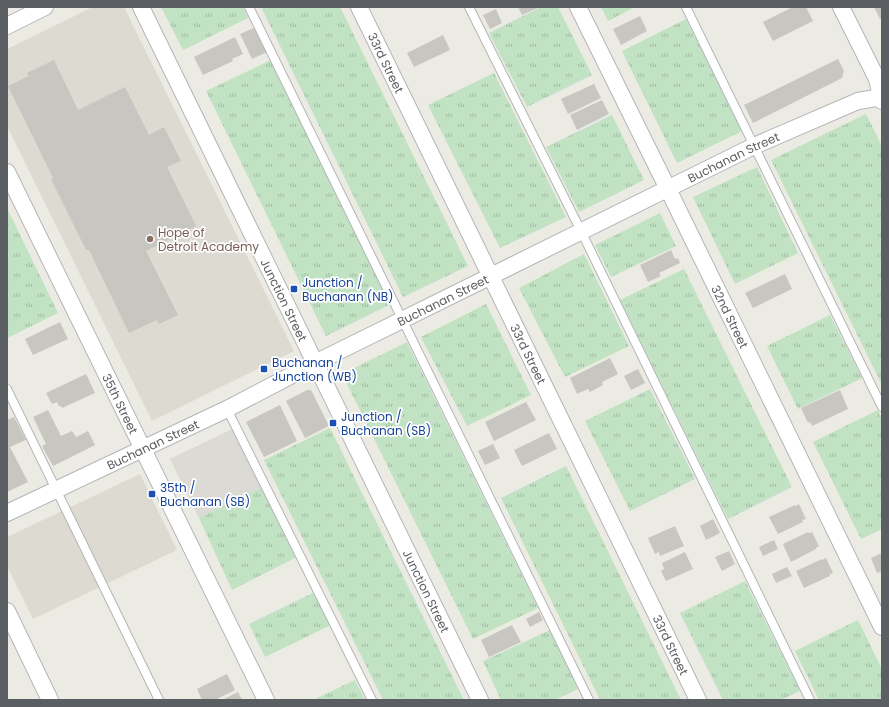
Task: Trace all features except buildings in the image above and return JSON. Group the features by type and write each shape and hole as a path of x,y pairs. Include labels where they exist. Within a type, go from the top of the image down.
{"street":[{"name":"Junction Street","path":"141,7 480,700"},
{"name":"33rd Street","path":"359,7 698,700"},
{"name":"32nd Street","path":"578,7 882,627"},
{"path":"841,7 877,79 881,98"},
{"path":"7,26 39,8"},
{"name":"Buchanan Street","path":"7,513 227,409 315,363 754,146 858,101 881,98"},
{"name":"35th Street","path":"7,172 266,700"},
{"path":"7,611 50,700"}],"lane":[{"path":"249,7 589,700"},
{"path":"469,7 581,231 810,700"},
{"path":"686,7 882,407"},
{"path":"7,389 159,700"},
{"path":"227,409 372,700"}],"shaded area":[{"name":"Hope of Detroit Academy","path":"93,7 124,7 294,351 152,421 7,126 7,49"},
{"path":"234,428 263,487 199,518 170,459"},
{"path":"140,474 177,550 33,619 7,566 7,537"}],"green space":[{"path":"161,7 243,7 248,18 183,50"},
{"path":"261,7 340,7 468,266 403,297"},
{"path":"541,7 558,7 592,75 527,107 489,33"},
{"path":"601,7 635,7 608,21"},
{"path":"686,19 742,131 677,163 622,51"},
{"path":"271,60 391,304 326,336 206,91"},
{"path":"494,73 566,217 500,248 428,105"},
{"path":"866,114 882,146 882,385 771,160"},
{"path":"612,115 644,180 579,212 546,147"},
{"path":"757,167 798,253 735,284 693,197"},
{"path":"7,208 58,313 7,338"},
{"path":"660,213 676,246 611,277 595,245"},
{"path":"584,254 629,346 565,377 519,288"},
{"path":"684,269 792,487 728,519 620,300"},
{"path":"486,304 531,395 467,426 421,337"},
{"path":"830,315 862,378 798,409 767,346"},
{"path":"407,342 538,608 473,639 342,374"},
{"path":"650,389 695,479 630,511 585,421"},
{"path":"878,410 882,419 882,529 861,539 813,442"},
{"path":"330,428 464,700 383,700 264,460"},
{"path":"566,466 681,700 600,700 501,498"},
{"path":"263,487 297,557 232,590 199,518"},
{"path":"745,581 800,691 781,700 723,700 680,613"},
{"path":"315,592 331,625 265,657 249,624"},
{"path":"858,620 882,669 882,700 819,700 795,651"},
{"path":"550,630 578,689 555,700 501,700 483,661"},
{"path":"355,680 365,700 313,700"}],"place":[{"name":"Hope of Detroit Academy","path":"150,239"},
{"name":"Junction / Buchanan (NB)","path":"294,289"},
{"name":"Buchanan / Junction (WB)","path":"264,369"},
{"name":"Junction / Buchanan (SB)","path":"333,423"},
{"name":"35th / Buchanan (SB)","path":"152,494"}]}
